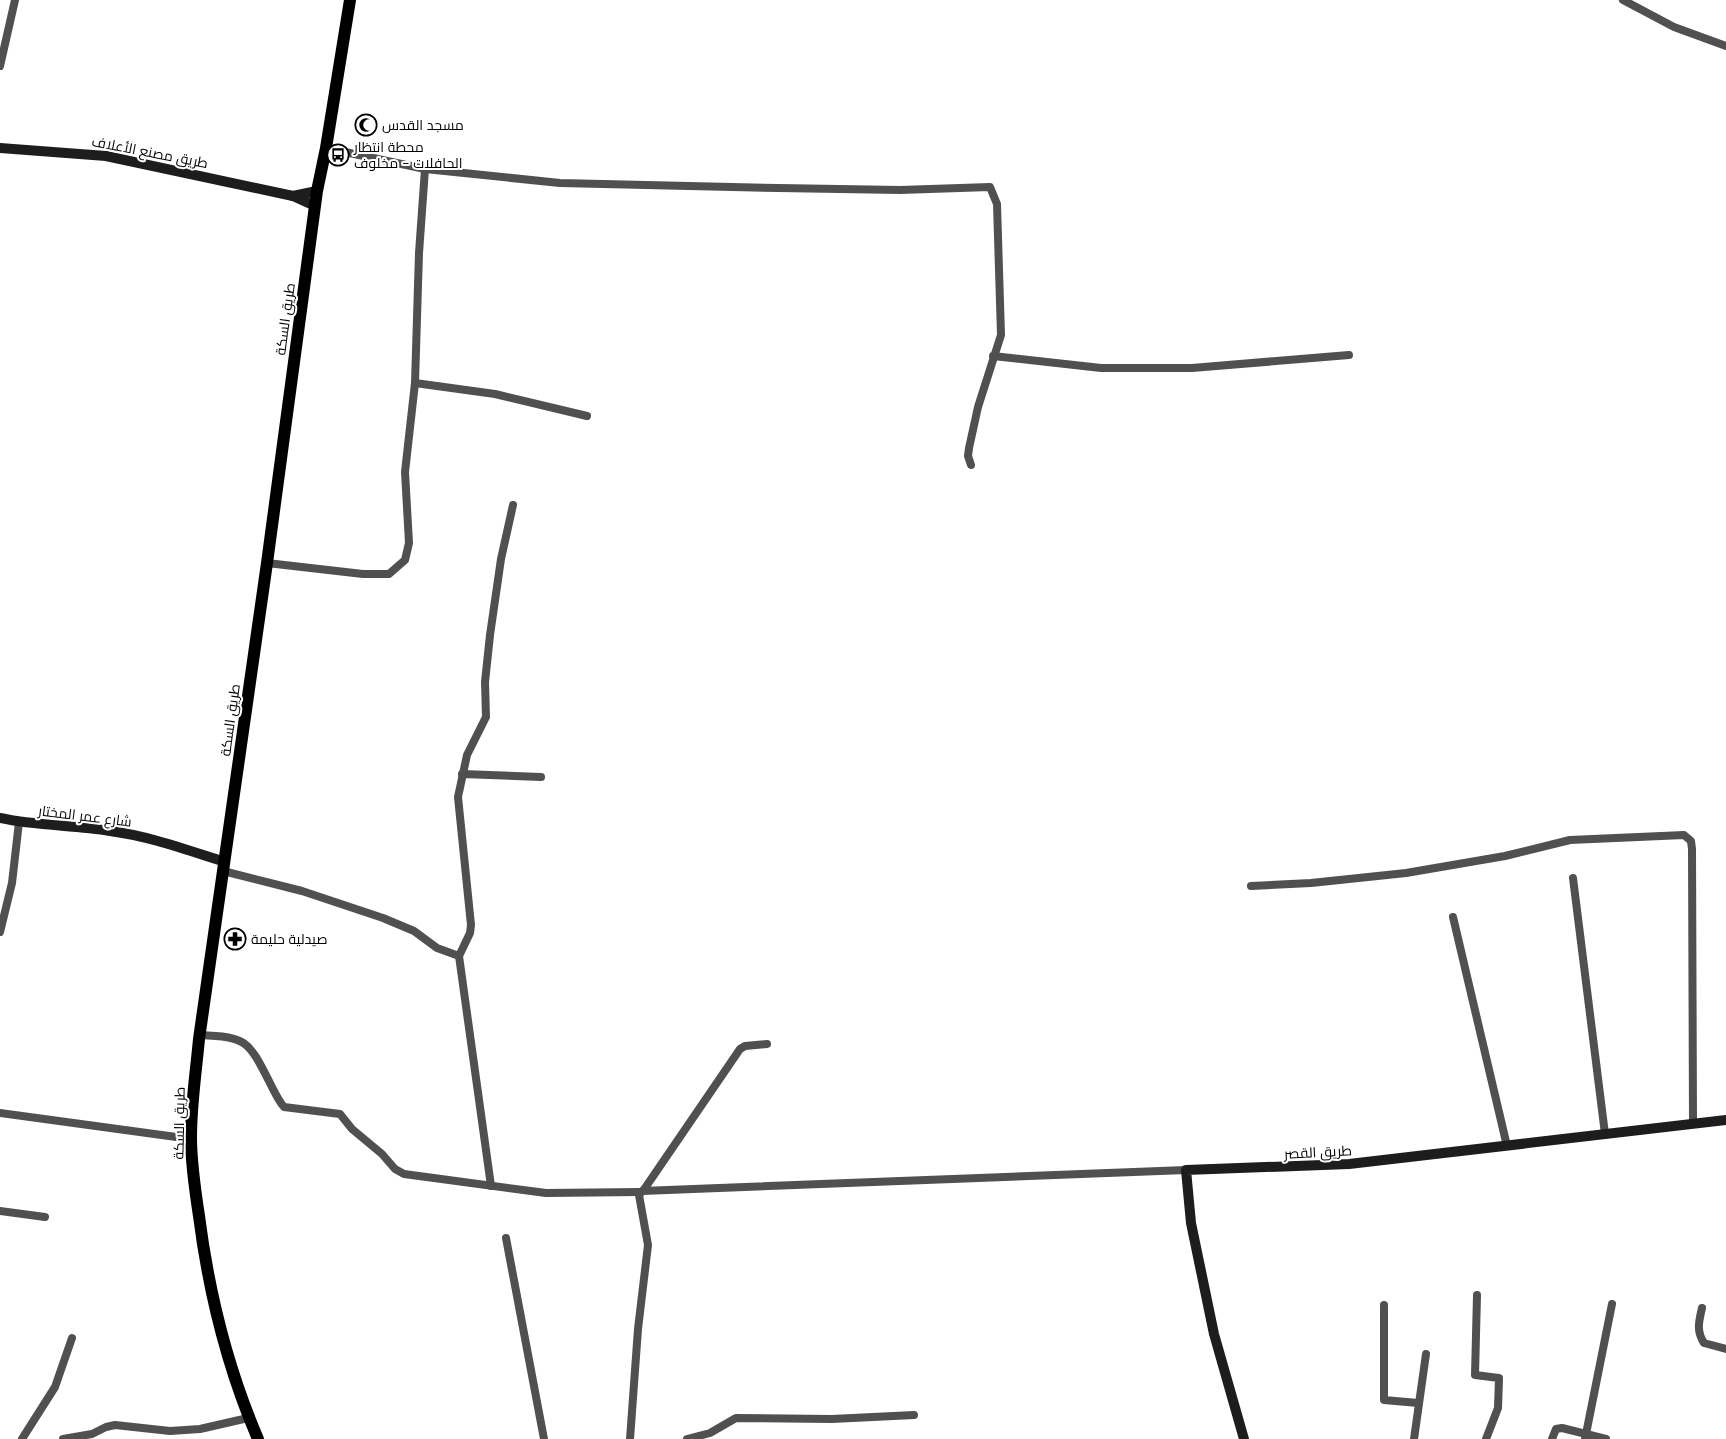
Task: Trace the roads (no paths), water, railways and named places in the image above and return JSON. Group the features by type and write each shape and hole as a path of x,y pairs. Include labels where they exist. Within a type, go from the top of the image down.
{"main road":[{"name":"طريق السكة","path":"258,1439 248,1418 221,1337 208,1284 194,1179 191,1139 199,1035 267,563 317,191 326,148 350,0"}],"street":[{"path":"0,66 15,0"},
{"path":"1623,0 1674,27 1726,46"},
{"name":"طريق مصنع الأعلاف","path":"0,148 106,156 293,196 315,206"},
{"path":"326,148 425,169 570,183 787,189 990,188 997,204 1001,335 978,407 968,456 972,465"},
{"path":"267,563 389,574 400,566 407,555 409,544 405,472 415,383 419,253 425,169"},
{"name":"طريق مصنع الأعلاف","path":"293,196 317,191"},
{"path":"993,356 1110,368 1192,368 1349,355"},
{"path":"415,383 495,394 587,416"},
{"path":"491,1186 459,956 470,933 471,925 458,809 462,774 467,755 486,717 485,682 490,635 501,559 513,505"},
{"path":"462,774 541,777"},
{"name":"شارع عمر المختار","path":"0,818 19,822 112,831 139,836 224,866"},
{"path":"0,932 12,883 19,822"},
{"path":"1251,886 1311,883 1406,873 1505,856 1570,840 1684,835 1691,841 1692,849 1693,1123"},
{"path":"224,866 383,918 414,931 437,948 459,956"},
{"path":"1573,878 1605,1134"},
{"path":"1453,917 1507,1146"},
{"path":"199,1035 232,1037 243,1042 261,1065 284,1107 340,1114 352,1129 365,1137 399,1173 491,1186 546,1193 641,1192 1186,1170 1191,1223 1214,1334 1244,1439"},
{"path":"630,1439 638,1329 648,1245 641,1192 740,1049 745,1046 767,1044"},
{"path":"0,1113 191,1139"},
{"name":"طريق القصر","path":"1186,1170 1349,1164 1726,1120"},
{"path":"0,1211 45,1217"},
{"path":"506,1238 544,1439"},
{"path":"1477,1295 1475,1375 1499,1378 1498,1408 1486,1439"},
{"path":"1585,1436 1612,1304"},
{"path":"1384,1305 1384,1400 1418,1403"},
{"path":"1702,1308 1698,1324 1699,1335 1704,1343 1726,1349"},
{"path":"22,1439 55,1387 72,1338"},
{"path":"1414,1439 1426,1354"},
{"path":"687,1439 710,1433 736,1418 832,1419 914,1415"},
{"path":"63,1439 92,1434 115,1425 170,1431 200,1429 248,1418"},
{"path":"1552,1439 1556,1429 1562,1428 1585,1436 1606,1439"}],"place":[{"name":"مسجد القدس","path":"366,125"},
{"name":"محطة انتظار الحافلات - مخلوف","path":"338,155"},
{"name":"صيدلية حليمة","path":"235,939"}]}
